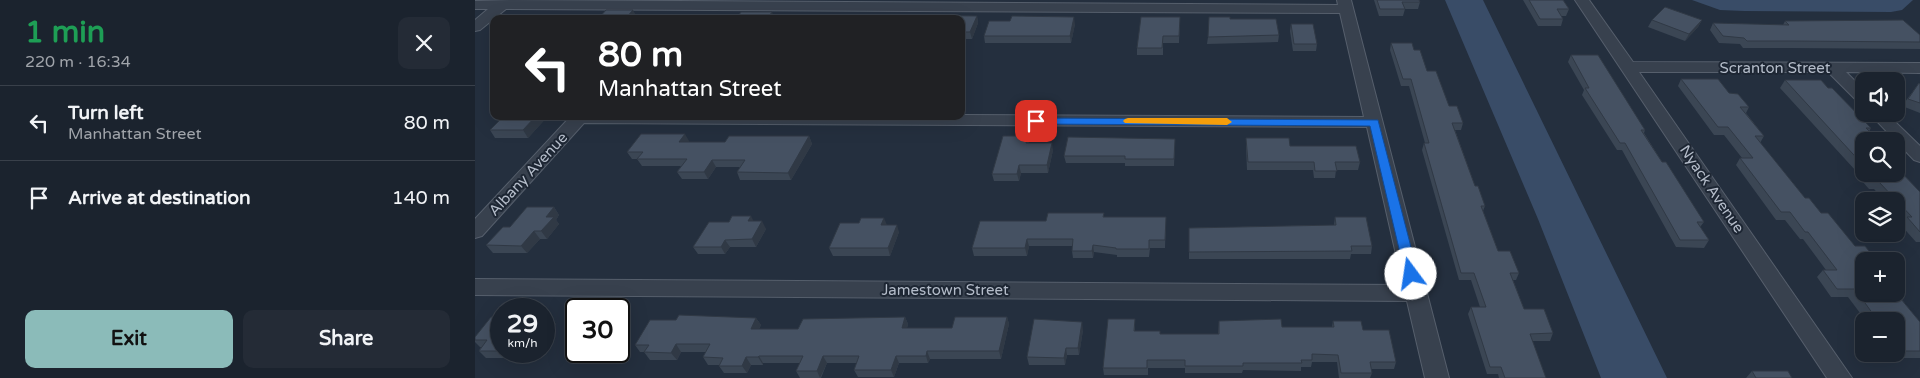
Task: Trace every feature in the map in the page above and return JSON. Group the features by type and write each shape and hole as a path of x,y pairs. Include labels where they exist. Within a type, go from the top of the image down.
{"street":[{"name":"Nyack Avenue","path":"1582,0 1840,378"},
{"path":"490,15 506,3"},
{"path":"475,5 506,3 1345,4 1437,378"},
{"path":"676,15 687,3"},
{"path":"475,27 490,15"},
{"name":"Scranton Street","path":"1629,67 1920,68"},
{"path":"1832,68 1855,91"},
{"path":"965,119 1374,122"},
{"name":"Albany Avenue","path":"475,231 577,120"},
{"path":"1886,122 1920,156"},
{"name":"Jamestown Street","path":"475,287 1416,293"}],"water":[{"path":"1445,0 1483,0 1667,378 1601,378 1538,219"},
{"path":"1692,0 1913,0 1902,10 1891,12 1720,10"}],"building":[{"path":"1377,0 1419,0 1420,2 1402,2 1405,9 1380,9"},
{"path":"1529,0 1563,0 1569,9 1557,9 1563,19 1540,19"},
{"path":"1665,7 1702,20 1689,34 1652,20"},
{"path":"606,10 633,10 629,15 602,15"},
{"path":"741,12 772,12 770,15 739,15"},
{"path":"965,16 977,16 970,32 965,32"},
{"path":"1012,16 1074,17 1070,36 984,36 989,21 1010,21"},
{"path":"1141,17 1180,17 1179,36 1163,36 1162,48 1137,48"},
{"path":"1209,17 1276,19 1279,35 1208,37"},
{"path":"1903,20 1920,35 1920,42 1747,41 1744,38 1723,36 1713,23 1789,25 1785,21"},
{"path":"1291,24 1313,24 1317,44 1294,44"},
{"path":"1391,43 1412,43 1414,50 1420,50 1427,71 1436,71 1449,106 1457,106 1463,123 1452,123 1475,186 1478,186 1485,206 1481,206 1498,251 1510,251 1519,273 1510,273 1524,309 1544,309 1553,333 1530,334 1546,378 1505,378 1501,367 1490,367 1471,307 1486,307 1474,273 1461,273 1424,143 1429,143 1411,79 1403,79"},
{"path":"1571,55 1598,55 1645,130 1641,130 1662,162 1666,162 1704,222 1697,222 1709,240 1680,240 1625,143 1620,143 1585,88 1589,88"},
{"path":"1681,79 1718,79 1729,93 1738,94 1749,107 1740,107 1764,136 1755,136 1805,198 1809,198 1821,213 1828,213 1855,246 1865,246 1870,252 1855,252 1855,289 1837,289 1823,270 1837,270 1790,212 1781,212 1740,158 1753,158 1728,127 1718,127"},
{"path":"1785,80 1821,80 1828,88 1832,88 1855,112 1855,122 1865,122 1871,128 1866,128 1870,132 1855,132 1855,156"},
{"path":"1920,84 1920,103 1908,99"},
{"path":"500,120 532,120 523,130 490,130"},
{"path":"641,134 685,134 679,142 725,142 729,136 809,136 788,173 737,172 745,160 712,160 704,172 677,172 687,159 637,159 643,152 627,152"},
{"path":"1003,136 1027,136 1026,143 1052,143 1047,165 1019,165 1017,174 992,174"},
{"path":"1068,137 1175,139 1174,159 1125,159 1125,156 1064,156"},
{"path":"1246,138 1289,138 1290,146 1356,146 1360,162 1335,162 1337,171 1315,171 1314,162 1248,162"},
{"path":"1905,176 1920,192 1920,232 1907,217 1912,217 1905,210 1905,192 1888,192 1879,182 1905,182"},
{"path":"527,207 554,207 546,217 554,217 541,231 534,231 521,246 486,245 503,227 510,227"},
{"path":"1048,213 1104,213 1103,217 1166,217 1165,240 1149,240 1149,249 1116,249 1093,245 1092,251 1072,251 1073,239 1027,239 1025,248 972,248 980,221 1046,221"},
{"path":"732,216 751,216 748,221 762,221 752,239 725,240 721,247 693,247 709,222 729,222"},
{"path":"1335,217 1366,217 1372,246 1351,246 1352,251 1189,252 1189,228 1336,225"},
{"path":"861,218 884,218 881,225 897,225 888,248 829,248 840,223 859,223"},
{"path":"1864,302 1903,302 1920,322 1920,351 1905,351 1905,312 1872,312"},
{"path":"679,315 756,318 751,329 798,329 803,319 905,317 902,328 952,328 955,317 1007,317 999,351 927,351 926,356 896,356 891,370 854,370 859,356 823,356 817,371 796,371 803,356 746,357 742,366 719,366 723,358 703,357 710,344 676,344 671,353 644,352 649,345 635,345 650,320 676,320"},
{"path":"490,318 490,351 479,351 487,340 475,340 475,337"},
{"path":"1034,319 1082,322 1078,348 1066,348 1064,358 1027,357"},
{"path":"1108,319 1135,319 1134,331 1160,331 1160,334 1219,334 1219,321 1281,319 1282,327 1334,327 1333,321 1361,321 1363,330 1389,330 1396,362 1370,362 1372,373 1341,373 1338,355 1312,354 1312,360 1301,360 1302,363 1243,363 1243,366 1185,366 1185,360 1147,360 1147,368 1103,368"},
{"path":"1752,371 1788,371 1792,378 1756,378"}],"slow traffic":[{"path":"1128,121 1227,122"}],"route":[{"path":"1036,121 1374,122 1411,274"}]}
